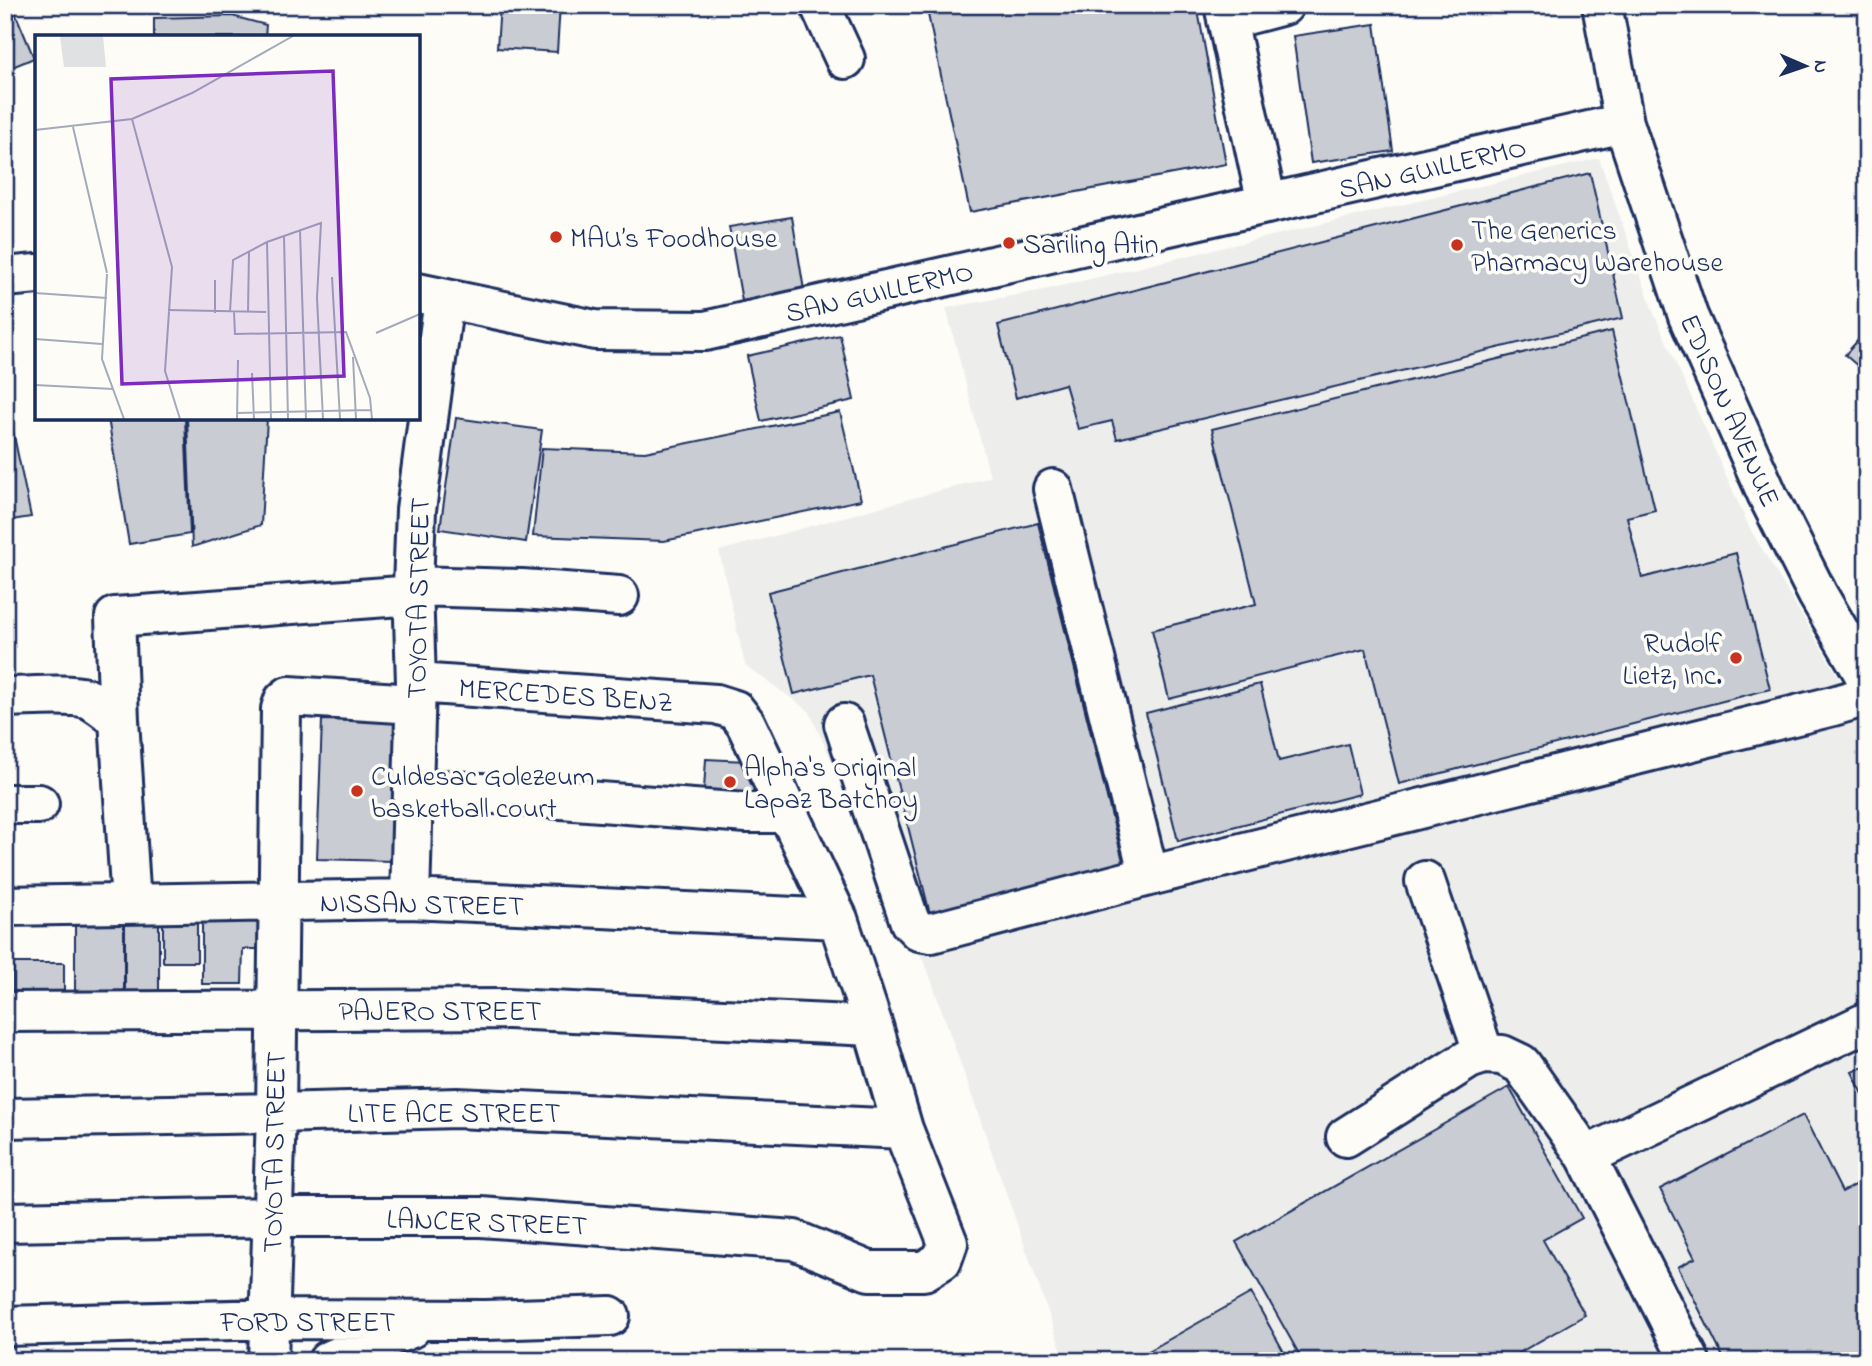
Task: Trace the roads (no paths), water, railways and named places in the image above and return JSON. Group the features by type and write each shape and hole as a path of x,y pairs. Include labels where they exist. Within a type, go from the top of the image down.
{"street":[{"path":"820,5 845,60"},
{"path":"1267,204 1226,13 1284,5"},
{"name":"EDISON AVENUE","path":"1602,5 1624,123 1693,328 1768,496 1818,595 1867,679"},
{"name":"SAN GUILLERMO","path":"431,296 595,330 705,331 1624,123"},
{"path":"5,277 35,274"},
{"name":"TOYOTA STREET","path":"410,899 414,788 415,510 431,296"},
{"path":"1053,489 1149,876"},
{"path":"131,904 115,617 413,590 522,589 619,596"},
{"name":"MERCEDES BENZ","path":"278,902 281,709 284,700 289,696 415,694 716,704 735,710 746,724 788,813"},
{"path":"844,724 910,922 919,931 931,933 1867,696"},
{"path":"5,697 86,698 119,720"},
{"path":"414,788 747,813 788,813 838,919 903,1129"},
{"path":"1425,881 1483,1054"},
{"name":"NISSAN STREET","path":"5,906 410,899 838,919"},
{"name":"TOYOTA STREET","path":"268,1361 276,1113 278,902"},
{"name":"PAJERO STREET","path":"5,1012 508,1009 873,1026"},
{"path":"1586,1156 1867,1022"},
{"path":"1346,1137 1469,1059 1483,1054 1502,1055 1521,1063 1586,1156 1690,1361"},
{"name":"LITE ACE STREET","path":"5,1118 457,1108 903,1129"},
{"name":"LANCER STREET","path":"5,1222 272,1217 481,1217 794,1240 869,1271 923,1271 942,1260 947,1244 903,1129"},
{"name":"FORD STREET","path":"5,1326 270,1319 430,1320 610,1316"},
{"path":"328,1361 430,1320"}],"place":[{"name":"MAU’s Foodhouse","path":"556,237"},
{"name":"Sariling Atin","path":"1009,243"},
{"name":"The Generics Pharmacy Warehouse","path":"1457,245"},
{"name":"Rudolf Lietz, Inc.","path":"1736,658"},
{"name":"Alpha's Original Lapaz Batchoy","path":"730,782"},
{"name":"Culdesac Golezeum basketball court","path":"357,791"}]}
